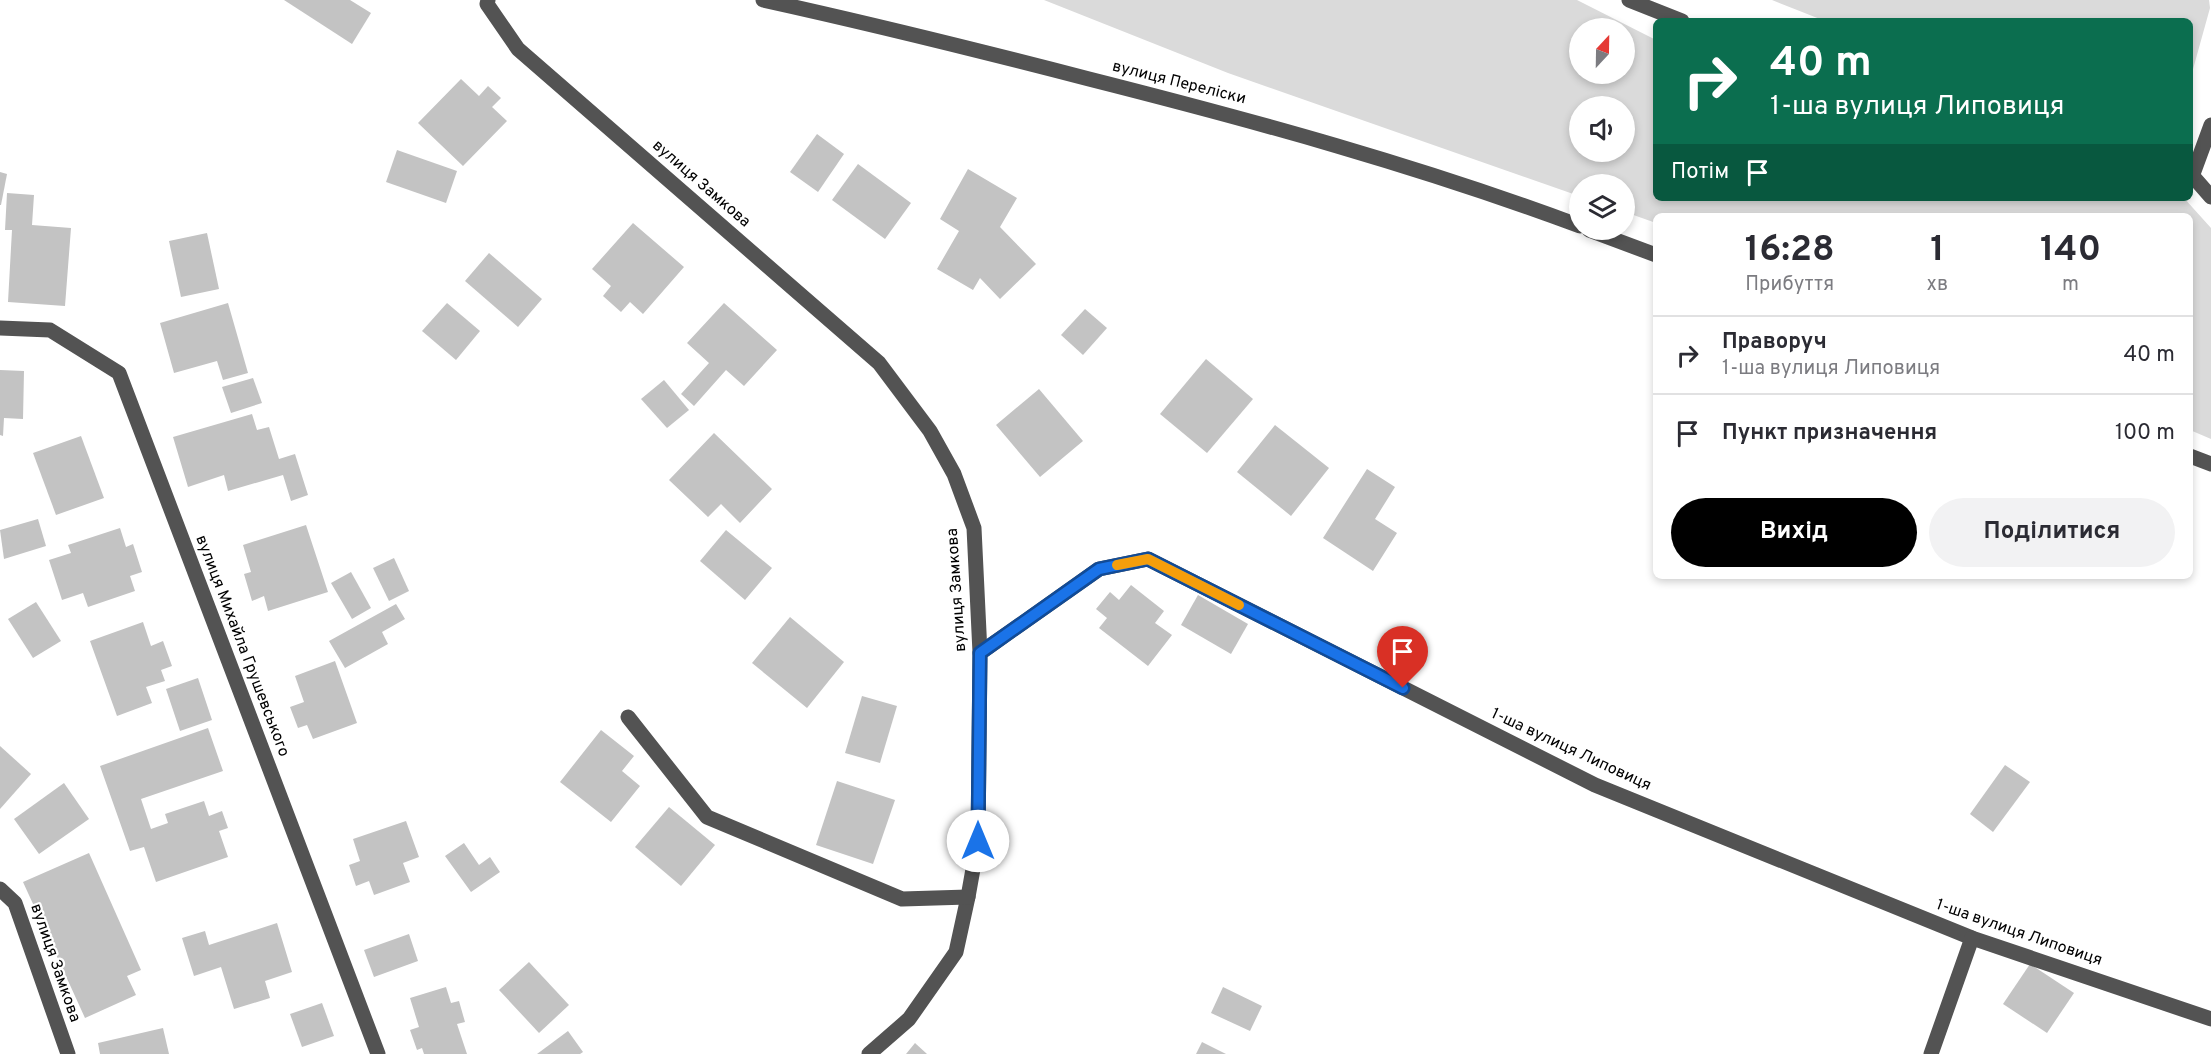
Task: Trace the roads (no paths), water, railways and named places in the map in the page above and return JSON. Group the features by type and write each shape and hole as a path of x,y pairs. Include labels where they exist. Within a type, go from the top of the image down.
{"street":[{"name":"вулиця Замкова","path":"488,0 488,4 518,49 870,355 885,371 930,431 954,474 974,528 980,653 978,841 969,897 956,952 909,1019 869,1054"},
{"name":"вулиця Переліски","path":"763,0 866,22 1268,124 1511,200 1569,222"},
{"path":"1629,0 1674,18"},
{"path":"2193,171 2211,125"},
{"path":"2193,175 2211,197"},
{"path":"1616,240 1653,254"},
{"name":"вулиця Михайла Грушевського","path":"0,328 50,330 119,373 378,1054"},
{"path":"2193,457 2211,464"},
{"name":"1-ша вулиця Липовиця","path":"980,653 1099,569 1148,559 1595,785 1972,938 2211,1019"},
{"path":"628,717 707,817 902,898 969,897"},
{"name":"вулиця Замкова","path":"0,889 15,903 68,1054"},
{"path":"1931,1054 1972,938"}]}
